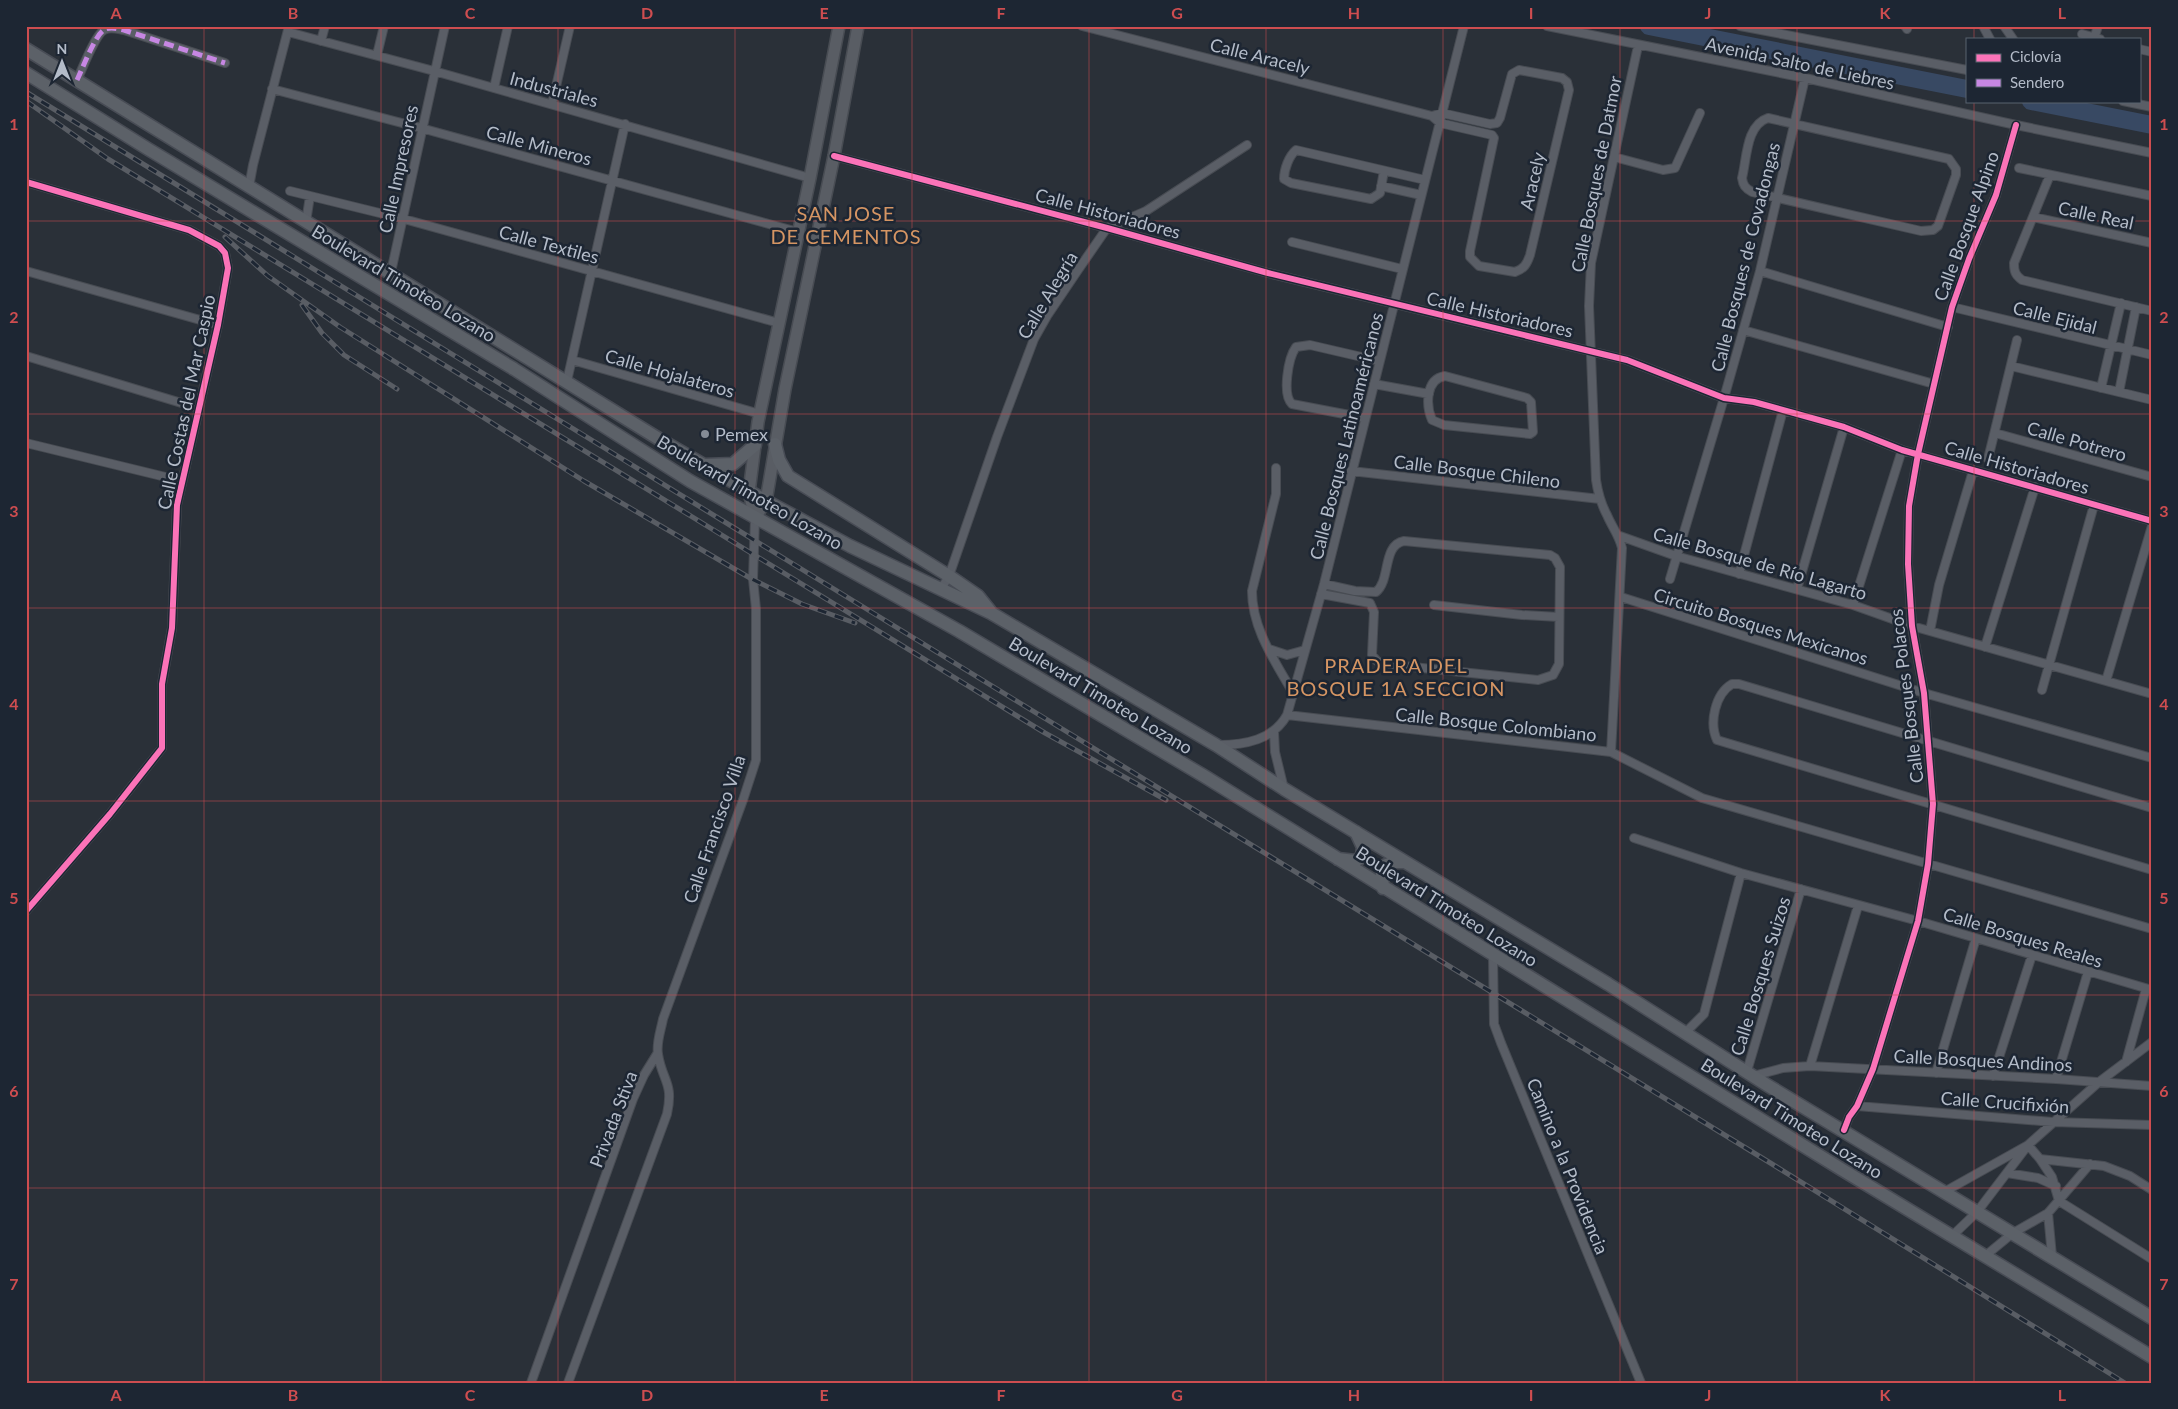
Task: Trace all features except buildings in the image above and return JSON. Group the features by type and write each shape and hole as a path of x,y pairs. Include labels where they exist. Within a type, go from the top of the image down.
{"main road":[{"path":"755,518 749,492 760,414 810,178 839,26"},
{"path":"755,518 766,501 775,444 834,156 858,26"},
{"name":"Boulevard Timoteo Lozano","path":"26,49 749,492 850,546 991,613 1216,745 1284,789 1608,984 1750,1074 2152,1318"},
{"name":"Boulevard Timoteo Lozano","path":"26,73 148,149 514,369 690,481 959,631 1204,776 1383,888 2152,1357"},
{"path":"775,444 779,460 788,476 949,576 986,603 991,613"},
{"path":"705,465 733,464 755,445"},
{"path":"1336,858 1355,861 1362,856 1363,847 1356,832"},
{"path":"1383,888 1382,873 1384,866 1394,862 1405,862"}],"street":[{"path":"321,41 324,26"},
{"path":"376,55 384,26"},
{"name":"Calle Impresores","path":"391,272 404,219 421,128 445,26"},
{"path":"494,88 508,26"},
{"path":"552,104 570,26"},
{"name":"Calle Aracely","path":"1082,26 1432,116 1440,123"},
{"name":"Calle Bosques Latinoaméricanos","path":"1274,732 1287,715 1324,584 1464,26"},
{"name":"Avenida Salto de Liebres","path":"1547,26 1638,46 1806,78 2016,126 2152,152"},
{"name":"Avenida Salto de Liebres","path":"1740,26 1966,70"},
{"path":"1983,26 1989,38"},
{"path":"2004,26 2012,38"},
{"path":"2082,33 2096,38 2098,26"},
{"path":"77,80 102,31 110,28 124,30 225,63"},
{"path":"249,186 272,89 289,29"},
{"name":"Industriales","path":"289,29 321,41 625,124 810,178"},
{"name":"Calle Bosques de Datmor","path":"1612,752 1622,548 1620,536 1607,517 1600,499 1595,464 1589,292 1591,263 1638,46"},
{"name":"Aracely","path":"1440,123 1492,135 1494,138 1470,257 1479,266 1515,272 1524,268 1530,255 1569,90 1568,84 1562,78 1519,70 1512,74 1497,123 1490,124 1442,113"},
{"name":"Calle Bosques de Covadongas","path":"1670,579 1760,271 1806,78"},
{"name":"Calle Mineros","path":"272,89 798,232"},
{"path":"2128,102 2152,107"},
{"path":"1432,116 1442,113"},
{"path":"1614,157 1663,170 1675,168 1700,114"},
{"path":"1768,118 1795,123 1949,159 1956,169 1956,175 1938,226 1933,230 1927,231 1752,192 1743,185 1742,178 1753,129 1760,120 1768,118"},
{"path":"567,381 625,124"},
{"name":"Calle Bosque Alpino","path":"1918,454 1952,307 1969,259 1996,195 2016,126"},
{"path":"1108,228 1146,211 1248,145"},
{"path":"1384,170 1380,193 1371,199 1291,182 1284,178 1284,172 1292,153 1296,150 1384,170 1425,180"},
{"name":"Calle Historiadores","path":"834,156 1108,228 1268,273 1627,360 1724,398 1754,402 1844,427 1902,450 2152,521"},
{"path":"2019,168 2152,196"},
{"path":"2050,175 2014,263 2014,271 2018,277 2022,280 2152,311"},
{"name":"Calle Costas del Mar Caspio","path":"26,182 190,230 219,246 228,260 218,325 182,481 175,525 172,628 164,670 162,748 110,814 26,911"},
{"path":"1381,186 1421,196"},
{"name":"Calle Textiles","path":"290,192 404,219 779,323"},
{"path":"306,222 310,196"},
{"name":"Calle Real","path":"2033,217 2152,243"},
{"name":"Calle Alegría","path":"940,589 949,576 997,437 1034,339 1047,316 1108,228"},
{"path":"1292,242 1402,269"},
{"path":"26,271 218,325"},
{"path":"1760,271 1948,326"},
{"path":"2101,388 2121,304"},
{"name":"Calle Ejidal","path":"1952,307 2111,346 2152,354"},
{"path":"2119,392 2136,307"},
{"path":"1743,330 1934,384"},
{"path":"1988,459 2017,340"},
{"path":"1365,418 1292,404 1286,388 1293,352 1301,345 1310,345 1379,362"},
{"path":"26,356 198,408"},
{"name":"Calle Hojalateros","path":"572,360 760,414"},
{"path":"2011,366 2152,400"},
{"path":"1445,376 1527,398 1531,402 1534,429 1530,434 1444,425 1432,420 1427,405 1429,394 1436,379 1445,376"},
{"path":"1374,384 1429,394"},
{"path":"1739,574 1783,410"},
{"path":"1797,589 1844,427"},
{"name":"Calle Potrero","path":"1995,433 2152,478"},
{"path":"26,443 182,481"},
{"path":"1853,604 1902,450"},
{"name":"Calle Bosques Polacos","path":"1844,1130 1873,1069 1918,921 1928,864 1933,804 1924,693 1912,626 1908,537 1909,506 1918,454"},
{"path":"1276,468 1276,494 1252,591 1252,606 1255,622 1293,693"},
{"name":"Calle Bosque Chileno","path":"1351,471 1600,499"},
{"path":"1930,631 1940,585 1973,471"},
{"path":"1985,647 2035,487"},
{"path":"2042,690 2094,505"},
{"name":"Calle Francisco Villa","path":"657,1054 663,1019 756,760 756,609 753,579 755,518"},
{"path":"2106,681 2152,526"},
{"name":"Calle Bosque de Río Lagarto","path":"1620,536 1676,556 1853,604 1912,626 2152,694"},
{"path":"1321,594 1370,603 1372,605 1374,612 1371,651 1373,658 1377,661 1393,665 1538,680 1553,676 1559,664 1560,566 1555,558 1550,555 1404,541 1399,542 1392,548 1381,586 1376,592 1355,591 1324,584"},
{"name":"Circuito Bosques Mexicanos","path":"1621,597 1924,693 2152,758"},
{"path":"1434,605 1522,615 1559,617"},
{"path":"1269,649 1287,655 1305,650"},
{"path":"2152,808 1739,684 1732,684 1723,692 1712,724 1717,740 2152,870"},
{"name":"Calle Bosque Colombiano","path":"1287,715 1612,752"},
{"path":"1216,745 1246,742 1274,732 1275,752 1284,789"},
{"path":"1612,752 1702,798 2152,929"},
{"name":"Calle Bosques Reales","path":"1634,838 1741,873 1918,921 2149,990"},
{"path":"1685,1033 1704,1014 1741,873"},
{"name":"Calle Bosques Suizos","path":"1750,1074 1801,889"},
{"path":"1810,1066 1858,906"},
{"path":"1936,1073 1976,938"},
{"name":"Camino a la Providencia","path":"1493,955 1494,1024 1641,1383"},
{"path":"1993,1076 2032,955"},
{"path":"2056,1079 2088,972"},
{"path":"2126,1062 2149,990"},
{"path":"1952,1236 1977,1212 2028,1145 2099,1082 2152,1042"},
{"name":"Privada Stiva","path":"532,1383 633,1099 644,1075 657,1054"},
{"name":"Privada Stiva","path":"568,1383 667,1114 670,1099 669,1088 657,1054"},
{"name":"Calle Bosques Andinos","path":"1750,1074 1783,1068 1810,1066 2152,1086"},
{"name":"Calle Crucifixión","path":"1857,1106 2052,1122 2152,1125"},
{"path":"2028,1145 2048,1169 2056,1186 2058,1201"},
{"path":"1944,1192 2028,1145"},
{"path":"2040,1159 2090,1164 2119,1171 2152,1190"},
{"path":"1985,1256 2012,1233 2048,1214 2090,1164"},
{"path":"2007,1173 2038,1178 2056,1186"},
{"path":"2058,1201 2152,1259"},
{"path":"2048,1214 2052,1256"}],"waterway":[{"path":"1649,26 1966,89"},
{"path":"2036,102 2152,125"}],"railway":[{"path":"26,92 1772,1164 2125,1383"},
{"path":"26,101 108,159 1045,733 1166,800"},
{"path":"225,237 268,276 340,327 584,481 750,578 802,604 855,623"},
{"path":"302,305 322,333 344,355 397,389"}],"marked path":[{"path":"77,80 100,33 109,28 124,30 225,63"}],"cycle path":[{"path":"1844,1130 1873,1069 1918,921 1928,864 1933,804 1924,693 1912,626 1908,564 1909,506 1918,454 1952,307 1969,259 1996,195 2016,125"},
{"path":"834,156 1107,228 1268,273 1627,360 1724,398 1754,402 1844,427 1902,450 2152,521"},
{"path":"26,182 189,230 219,246 225,253 228,268 218,325 177,505 172,628 162,684 162,748 110,814 26,911"}],"place":[{"name":"Pemex","path":"705,434"}],"district":[{"name":"SAN JOSE DE CEMENTOS","path":"846,224"},
{"name":"PRADERA DEL BOSQUE 1A SECCION","path":"1396,676"}]}
